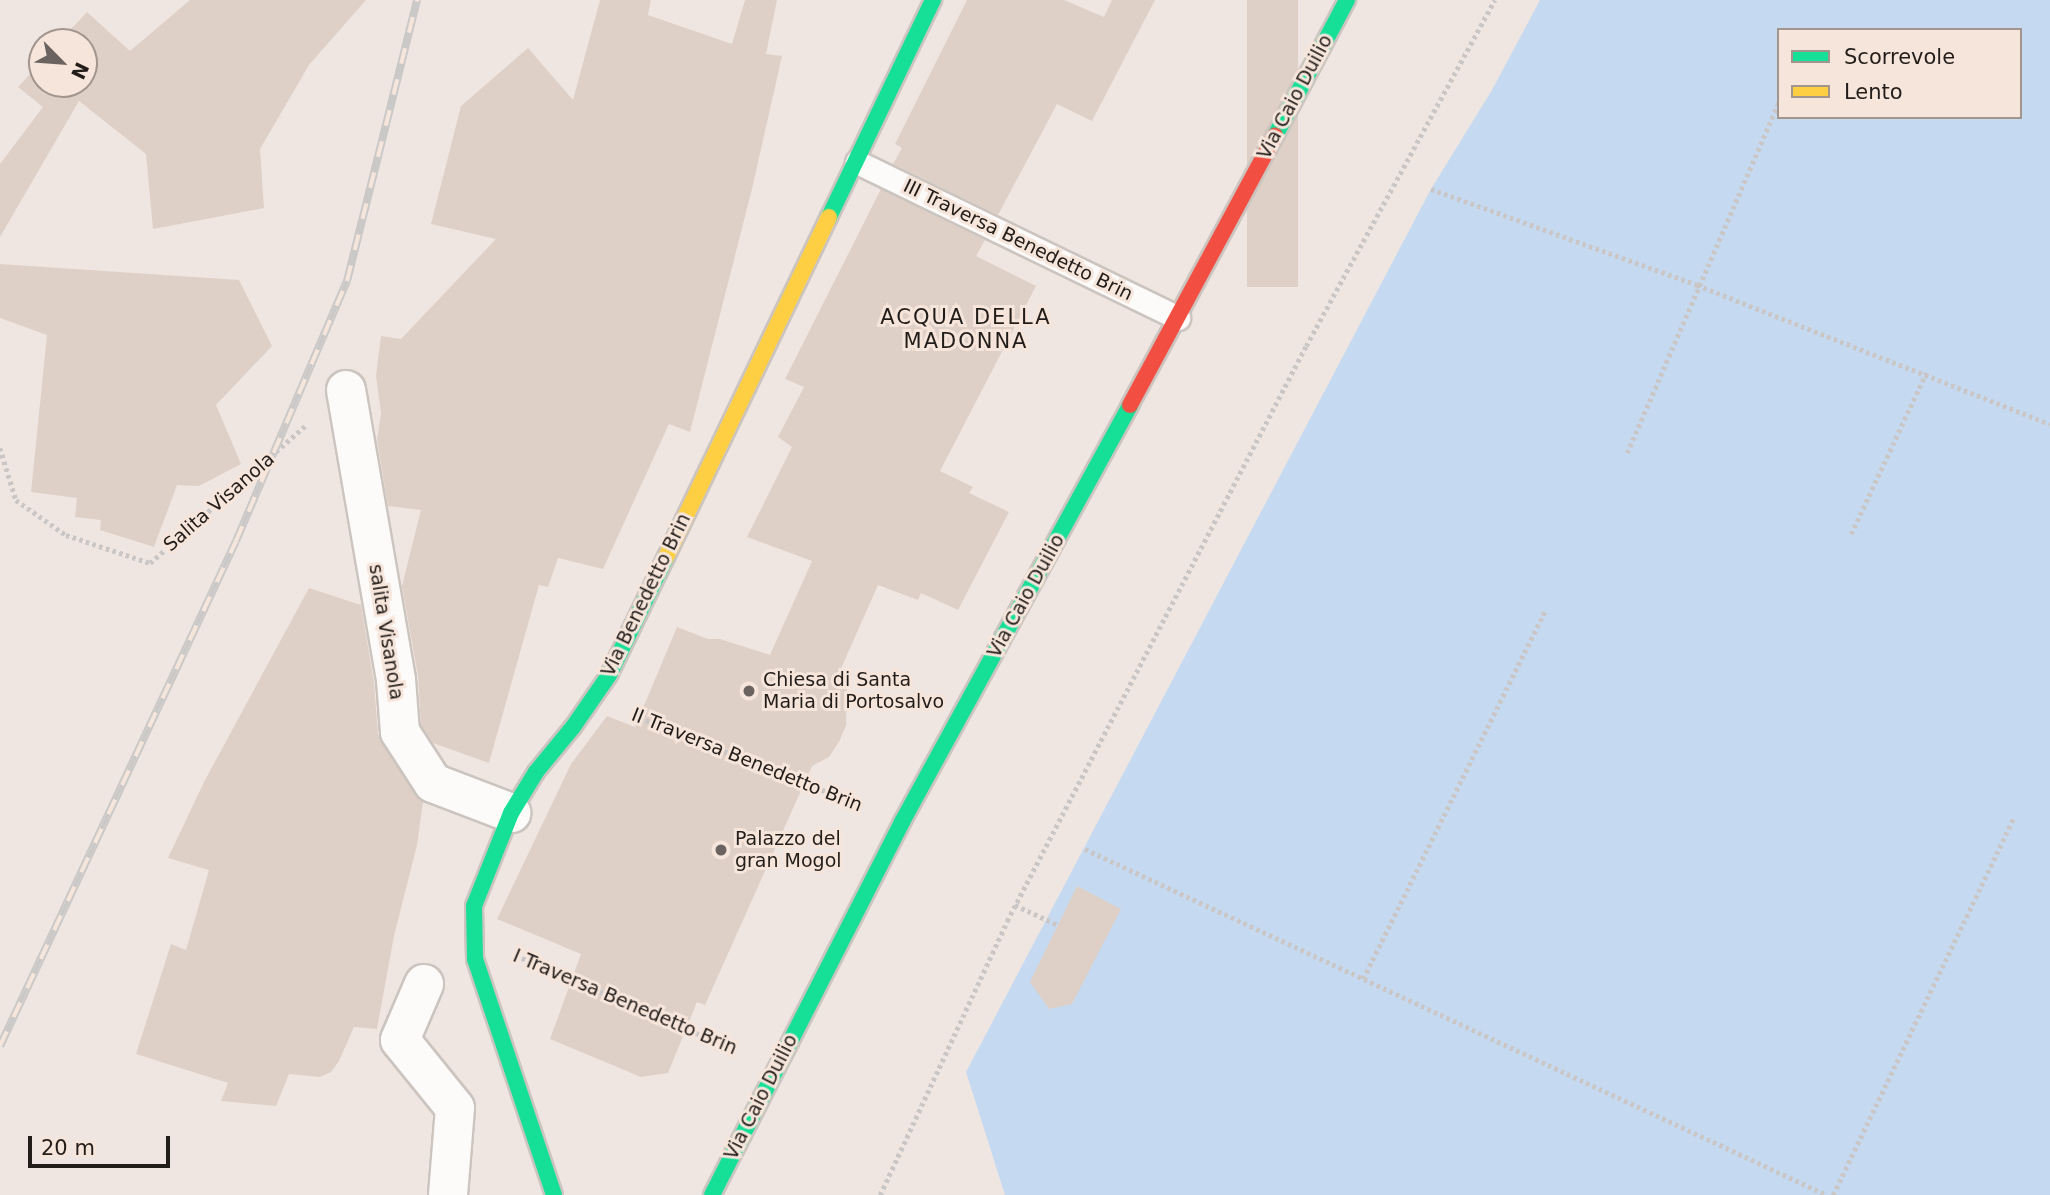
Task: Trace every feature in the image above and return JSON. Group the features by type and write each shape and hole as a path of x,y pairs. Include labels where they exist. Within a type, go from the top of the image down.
{"street":[{"name":"Via Benedetto Brin","path":"554,1195 475,959 474,906 511,813 536,772 593,699 609,674 933,0"},
{"name":"Via Caio Duilio","path":"712,1195 902,822 1178,318 1339,3"},
{"name":"salita Visanola","path":"346,390 396,680 400,732 433,783 511,813"},
{"path":"424,984 400,1040 455,1108 448,1195"}],"lane":[{"name":"III Traversa Benedetto Brin","path":"857,162 1178,318"}],"path":[{"path":"880,1195 1015,905 1306,346 1495,0"},
{"path":"1626,453 1777,106"},
{"path":"1432,189 1697,285 2050,424"},
{"path":"1852,534 1926,373"},
{"name":"Salita Visanola","path":"0,448 16,500 66,535 150,563 346,390"},
{"path":"1363,979 1546,609"},
{"name":"II Traversa Benedetto Brin","path":"593,699 902,822"},
{"path":"1833,1195 2013,819"},
{"path":"1085,849 1826,1195"},
{"path":"1015,905 1058,925"},
{"name":"I Traversa Benedetto Brin","path":"475,938 775,1067"}],"water":[{"path":"1540,0 2050,0 2050,1195 1005,1195 966,1072 1431,189 1492,90"}],"building":[{"path":"190,0 366,0 309,65 260,149 264,208 153,229 146,154 79,101 0,237 0,164 43,107 32,98 98,98 98,28 72,28 87,12 130,51"},
{"path":"600,0 651,0 648,15 732,44 745,0 777,0 766,54 782,56 752,189 690,432 669,424 603,569 558,558 548,587 539,585 489,763 433,743 421,725 418,676 402,586 421,510 388,506 377,440 381,413 376,376 381,336 401,339 496,239 431,224 461,106 528,48 573,100"},
{"path":"967,0 1064,0 1104,17 1112,0 1155,0 1092,121 1057,104 998,215 893,164 902,148 895,144"},
{"path":"1247,0 1298,0 1298,287 1247,287"},
{"path":"28,76 28,95 18,87"},
{"path":"881,189 985,240 976,256 1036,286 940,471 973,487 969,493 1009,512 958,610 921,593 918,600 878,585 839,673 847,687 846,725 840,740 829,757 812,766 705,1005 697,1002 668,1073 641,1077 550,1039 581,954 497,919 571,764 607,716 635,727 677,627 708,639 720,639 770,655 812,561 747,537 792,447 778,437 804,387 785,379"},
{"path":"0,264 239,280 272,346 216,405 241,464 199,486 177,485 154,547 100,530 101,520 75,517 77,498 31,492 47,335 0,318"},
{"path":"309,588 361,605 374,683 378,734 415,795 423,802 417,845 394,936 377,1029 354,1027 339,1061 331,1072 320,1077 289,1074 276,1106 221,1101 228,1083 136,1054 171,944 186,950 209,870 168,858 204,782"},
{"path":"1077,886 1121,909 1072,1004 1049,1009 1030,982"}],"railway":[{"path":"0,1046 236,541 347,281 417,0"}],"traffic: fast":[{"path":"829,217 933,0"},
{"path":"1275,136 1347,0"},
{"path":"712,1195 902,822 1130,405"},
{"path":"554,1195 475,959 474,906 511,813 536,772 573,727 609,675 666,557"}],"traffic: slow":[{"path":"666,557 829,217"}],"traffic: jam":[{"path":"1130,405 1275,136"}],"place":[{"name":"Chiesa di Santa Maria di Portosalvo","path":"749,691"},
{"name":"Palazzo del gran Mogol","path":"721,850"}],"district":[{"name":"ACQUA DELLA MADONNA","path":"966,329"}]}
